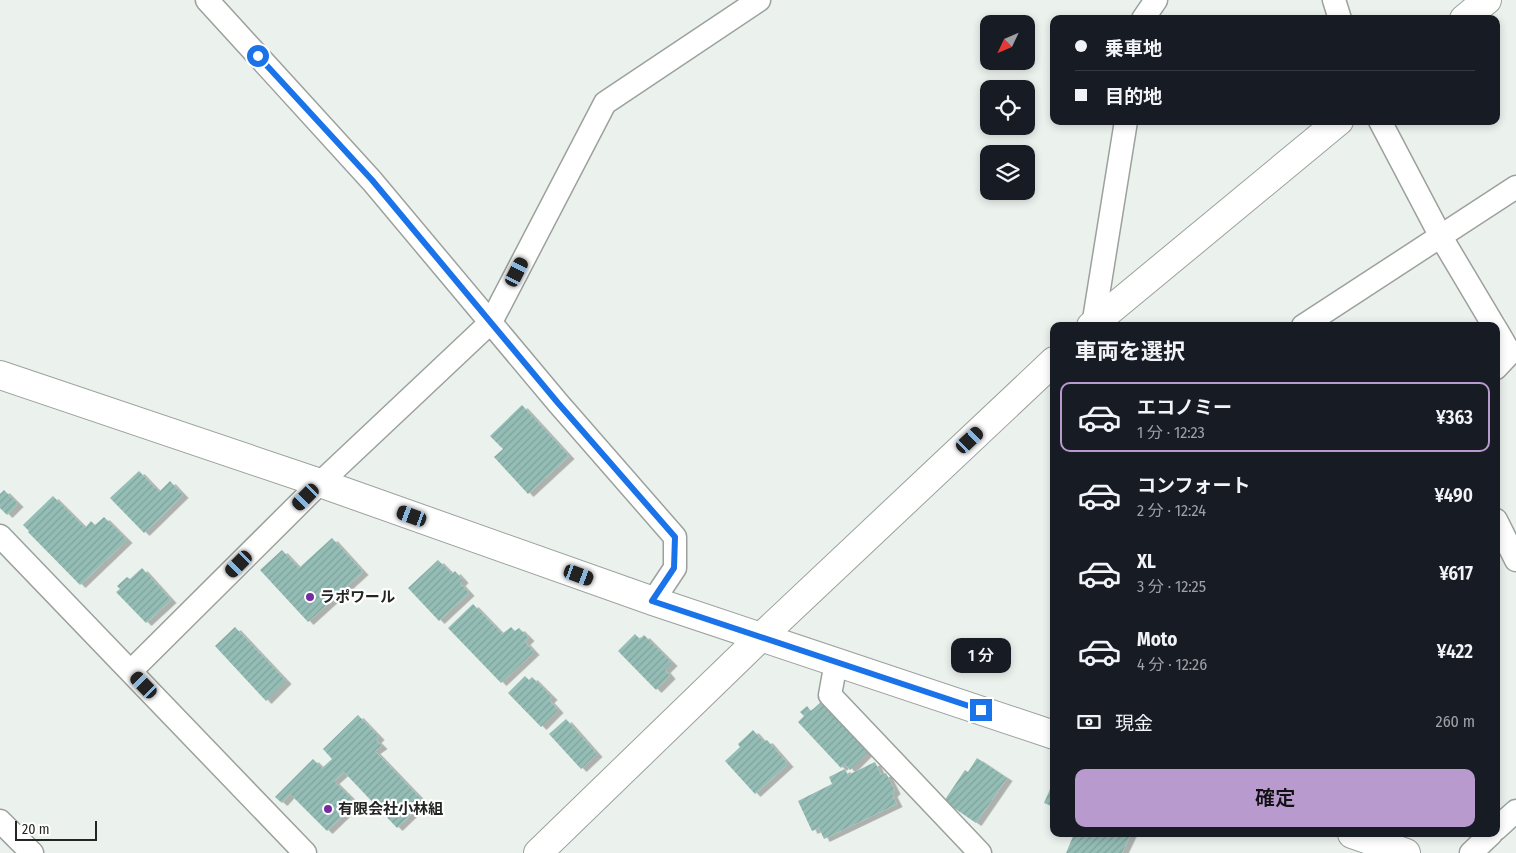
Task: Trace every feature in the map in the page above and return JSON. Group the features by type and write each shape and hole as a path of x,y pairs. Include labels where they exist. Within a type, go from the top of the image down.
{"street":[{"path":"207,0 372,180 558,403 675,537 674,568 652,601"},
{"path":"131,671 320,483 491,322 605,103 759,0"},
{"path":"1146,15 1156,0"},
{"path":"1334,0 1339,15"},
{"path":"1469,15 1487,0"},
{"path":"1093,322 1125,125"},
{"path":"1097,322 1334,125"},
{"path":"1382,125 1441,237 1491,322"},
{"path":"1309,322 1516,187"},
{"path":"1500,336 1510,353 1500,364"},
{"path":"538,853 761,637 1050,365"},
{"path":"0,375 320,483 652,601 1050,733"},
{"path":"1500,528 1516,560"},
{"path":"0,536 305,853"},
{"path":"836,662 830,695 980,853"},
{"path":"1500,825 1516,811"},
{"path":"0,821 32,853"},
{"path":"1366,837 1406,853"},
{"path":"1470,853 1488,837"}],"building":[{"path":"522,405 569,456 528,494 494,457 503,449 490,436"},
{"path":"139,471 159,492 170,481 183,495 144,533 110,498"},
{"path":"4,490 18,504 7,515 0,508 0,494"},
{"path":"53,496 85,528 91,521 95,525 104,517 127,540 80,585 23,525"},
{"name":"ラポワール","path":"332,538 363,572 308,622 260,570 282,550 299,568"},
{"path":"438,560 452,574 455,571 463,580 460,583 469,593 439,621 408,588"},
{"path":"142,568 171,600 146,623 116,592 120,589 117,586 127,577 130,579"},
{"path":"473,604 502,634 511,627 515,631 519,628 529,638 525,642 534,652 501,683 448,628"},
{"path":"235,627 286,681 266,701 215,646"},
{"path":"635,634 640,639 644,635 672,663 665,670 670,676 656,690 618,651"},
{"path":"525,676 529,680 532,677 552,697 549,700 558,710 541,727 508,693"},
{"path":"821,702 868,752 850,770 845,764 841,768 798,722 804,716 800,712 807,706 811,711"},
{"path":"358,715 379,737 376,740 382,746 375,751 421,799 418,801 421,805 397,828 344,772 334,781 356,803 327,831 290,794 282,803 275,797 313,759 322,768 332,759 323,749"},
{"path":"566,719 597,754 581,769 549,734"},
{"path":"753,730 764,742 767,740 788,764 755,794 725,761 740,747 738,744"},
{"path":"977,758 1007,778 976,823 944,801 965,770 968,772"},
{"path":"875,762 881,775 886,773 895,791 892,794 897,804 824,839 819,828 812,831 798,801 832,784 829,777 845,769 848,775"},
{"path":"1050,789 1050,805 1044,803"},
{"path":"1073,837 1130,837 1122,853 1066,853"}],"place":[{"name":"ラポワール","path":"310,597"},
{"name":"有限会社小林組","path":"328,809"}],"route":[{"path":"258,56 372,180 558,403 675,537 674,568 652,601 981,710"}]}
